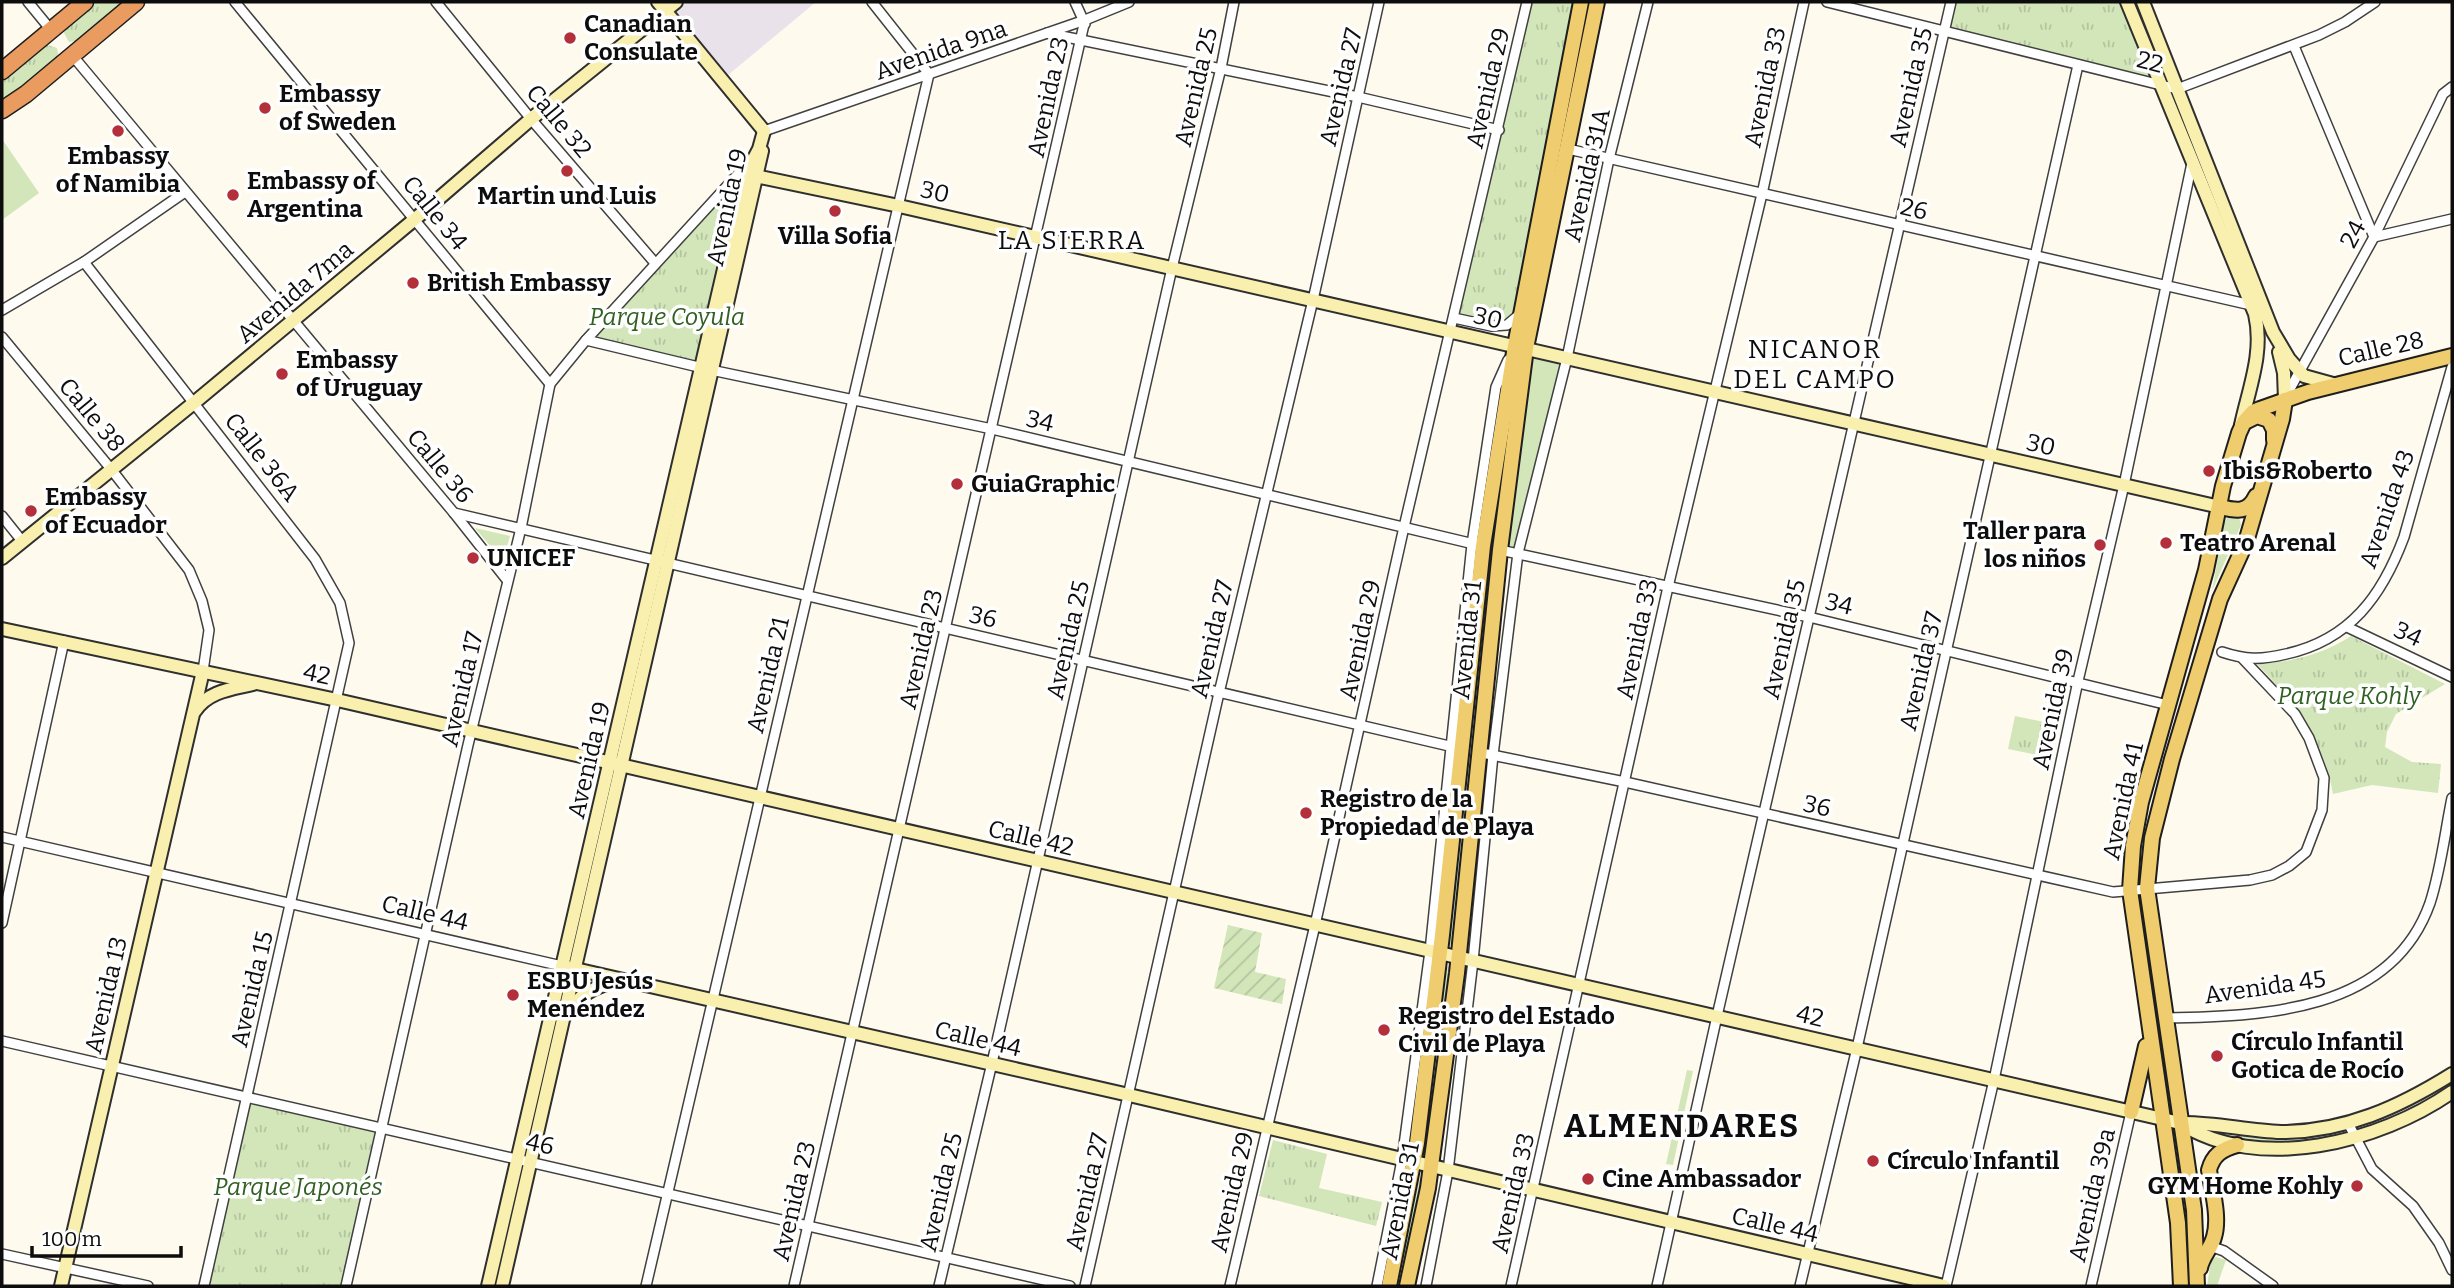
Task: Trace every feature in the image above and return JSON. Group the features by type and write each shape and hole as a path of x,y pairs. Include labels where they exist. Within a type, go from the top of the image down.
{"highway":[{"path":"2,71 85,2"},
{"path":"2,110 26,94 136,2"}],"main road":[{"name":"Avenida 7ma","path":"2,558 415,219 662,6 676,2"},
{"name":"Avenida 31","path":"1407,1286 1431,1167 1466,960 1486,754 1500,550 1521,347 1521,313 1581,2"},
{"name":"Avenida 31","path":"1389,1286 1435,953 1478,545 1568,149 1597,2"},
{"path":"2127,2 2251,305 2259,339 2242,428"},
{"path":"2143,2 2275,336 2284,373 2285,400 2253,412 2242,428"},
{"path":"662,6 764,131"},
{"name":"Avenida 19","path":"488,1286 517,1158 569,968 705,369 764,131"},
{"name":"30","path":"752,176 899,206 1313,300 1452,325 1521,347 1567,358 2220,507"},
{"path":"2275,336 2289,359 2304,376 2327,386"},
{"name":"Calle 28","path":"2285,400 2327,386 2452,356"},
{"name":"Calle 28","path":"2282,419 2327,386"},
{"name":"Avenida 41","path":"2198,1282 2194,1210 2147,888 2152,838 2172,760 2220,599 2246,542 2282,419 2285,400"},
{"path":"2242,428 2257,416 2269,419 2274,430 2274,442"},
{"name":"Avenida 41","path":"2181,1286 2178,1223 2147,1024 2130,890 2133,846 2139,813 2206,570 2223,486 2242,428"},
{"path":"2220,507 2235,511 2249,508 2261,486"},
{"name":"42","path":"2,629 337,700 616,764"},
{"name":"Avenida 13","path":"61,1286 203,671"},
{"path":"193,714 201,702 212,694 258,683"},
{"name":"Calle 42","path":"616,764 1435,953"},
{"name":"42","path":"1435,953 2180,1123"},
{"name":"Avenida 19","path":"502,1286 562,1023 569,968"},
{"name":"Calle 44","path":"569,968 1129,1094 1408,1162 1945,1286"},
{"path":"562,1023 571,1007 583,995 601,985 622,980"},
{"path":"2131,1112 2144,1062 2147,1024"},
{"path":"2180,1123 2282,1132 2326,1128 2393,1108 2452,1074"},
{"path":"2180,1123 2205,1138 2237,1146 2296,1147 2354,1138 2409,1117 2452,1092"},
{"path":"2198,1282 2201,1259 2210,1246 2216,1228 2209,1170 2211,1161 2224,1149 2237,1146"}],"street":[{"path":"28,2 51,30"},
{"name":"Calle 34","path":"235,2 550,384"},
{"name":"Calle 32","path":"436,2 531,119 655,263"},
{"path":"872,2 929,74"},
{"path":"1075,2 1085,20 1090,38 1096,43"},
{"name":"Avenida 9na","path":"764,131 1085,20 1129,2"},
{"name":"Avenida 25","path":"939,1286 1130,462 1172,268 1221,68 1234,2"},
{"name":"Avenida 27","path":"1086,1286 1219,693 1313,300 1380,2"},
{"name":"Avenida 29","path":"1230,1286 1527,2"},
{"name":"Avenida 31A","path":"1567,358 1609,159 1648,2"},
{"name":"Avenida 33","path":"1511,1286 1668,587 1762,194 1804,2"},
{"name":"22","path":"1827,2 2177,89 2294,46 2345,22 2375,2"},
{"name":"Avenida 35","path":"1657,1286 1951,2"},
{"name":"Avenida 23","path":"794,1286 1085,20"},
{"path":"1047,33 1358,97 1499,130"},
{"path":"2294,46 2374,237 2452,219"},
{"name":"Calle 36","path":"72,55 507,580"},
{"name":"Avenida 37","path":"1800,1286 1857,1048 2078,65"},
{"name":"Avenida 21","path":"646,1286 929,74"},
{"name":"24","path":"2285,400 2374,237 2443,94 2452,87"},
{"name":"Avenida 39","path":"1945,1286 1994,1080 2036,875 2124,485 2197,140"},
{"name":"26","path":"1568,149 2251,305"},
{"name":"Avenida 17","path":"346,1286 521,528 550,384 586,340 738,174 752,176"},
{"path":"2,310 84,262 185,192"},
{"name":"Calle 36A","path":"84,262 316,559 335,591 349,643 337,700"},
{"path":"1452,325 1507,325 1521,313"},
{"name":"Calle 38","path":"2,337 111,469 189,570 202,601 209,629 203,671"},
{"name":"34","path":"586,340 705,369 992,429 1478,545"},
{"name":"Avenida 31","path":"1486,754 1518,553 1567,358"},
{"name":"Avenida 43","path":"2222,652 2243,659 2300,652 2323,643 2347,627 2372,599 2395,562 2452,367"},
{"name":"36","path":"454,513 1456,748"},
{"path":"2,516 22,541"},
{"name":"34","path":"1500,550 1809,617 2168,705"},
{"name":"34","path":"2347,627 2452,677"},
{"path":"2201,664 2222,652 2211,631"},
{"path":"2,923 64,641"},
{"name":"Avenida 43","path":"2147,888 2250,880 2272,875 2306,852 2315,832 2322,810 2324,778 2309,738 2295,714 2243,659"},
{"name":"Avenida 15","path":"204,1286 337,700"},
{"name":"36","path":"1486,754 1625,782 2109,891 2147,888"},
{"name":"Avenida 45","path":"2165,1017 2234,1015 2291,1007 2330,999 2378,975 2394,961 2408,942 2430,904 2452,798"},
{"name":"Calle 44","path":"2,837 569,968"},
{"name":"Avenida 31","path":"1426,1286 1448,1171 1466,960"},
{"name":"46","path":"2,1041 1070,1286"},
{"name":"Avenida 39a","path":"2091,1286 2131,1112"},
{"path":"2348,1123 2372,1169 2413,1206 2439,1243 2452,1270"},
{"name":"Avenida 31","path":"1377,1286 1408,1162"},
{"path":"2210,1246 2224,1251 2273,1286"},
{"path":"2,1254 148,1286"}],"shaded area":[{"path":"676,2 816,2 722,80 666,11"}],"green space":[{"path":"95,2 124,2 77,41 69,42 64,33 65,27"},
{"path":"1527,2 1581,2 1521,313 1501,320 1454,318"},
{"path":"1951,2 2127,2 2160,83 1944,30"},
{"path":"45,44 57,48 59,58 2,101 2,79"},
{"path":"2,139 39,193 2,220"},
{"name":"Parque Coyula","path":"731,188 736,190 721,265 695,364 594,338"},
{"path":"1526,348 1567,358 1519,550 1500,550"},
{"path":"1519,353 1493,548 1452,945 1448,944 1489,548"},
{"path":"2239,517 2241,525 2212,591 2224,524 2227,518"},
{"path":"475,528 510,536 503,561"},
{"name":"Parque Kohly","path":"2351,636 2445,684 2396,714 2387,732 2385,747 2412,762 2441,764 2438,793 2372,785 2333,794 2323,757 2306,723 2257,664 2306,656"},
{"path":"2015,716 2054,724 2047,757 2008,749"},
{"path":"1228,925 1262,933 1255,972 1286,979 1282,1004 1214,988"},
{"path":"1445,967 1449,967 1427,1151 1424,1150"},
{"path":"1687,1070 1693,1071 1673,1165 1666,1164"},
{"name":"Parque Japonés","path":"247,1096 382,1128 346,1286 204,1286"},
{"path":"2199,1129 2338,1131 2339,1136 2269,1142 2234,1138"},
{"path":"1273,1140 1327,1154 1319,1188 1382,1202 1376,1226 1259,1196"},
{"path":"1419,1178 1421,1179 1397,1286"},
{"path":"2216,1257 2226,1260 2217,1286 2207,1286 2211,1260"}],"place":[{"name":"Canadian Consulate","path":"570,38"},
{"name":"Embassy of Sweden","path":"265,108"},
{"name":"Embassy of Namibia","path":"118,131"},
{"name":"Martin und Luis","path":"567,171"},
{"name":"Embassy of Argentina","path":"233,195"},
{"name":"Villa Sofia","path":"835,211"},
{"name":"British Embassy","path":"413,283"},
{"name":"Embassy of Uruguay","path":"282,374"},
{"name":"Ibis&Roberto","path":"2209,471"},
{"name":"GuiaGraphic","path":"957,484"},
{"name":"Embassy of Ecuador","path":"31,511"},
{"name":"Teatro Arenal","path":"2166,543"},
{"name":"Taller para los niños","path":"2100,545"},
{"name":"UNICEF","path":"473,558"},
{"name":"Registro de la Propiedad de Playa","path":"1306,813"},
{"name":"ESBU Jesús Menéndez","path":"513,995"},
{"name":"Registro del Estado Civil de Playa","path":"1384,1030"},
{"name":"Círculo Infantil Gotica de Rocío","path":"2217,1056"},
{"name":"Círculo Infantil","path":"1873,1161"},
{"name":"Cine Ambassador","path":"1588,1179"},
{"name":"GYM Home Kohly","path":"2357,1186"}],"district":[{"name":"LA SIERRA","path":"1072,240"},
{"name":"NICANOR DEL CAMPO","path":"1815,364"},
{"name":"ALMENDARES","path":"1682,1126"}]}
